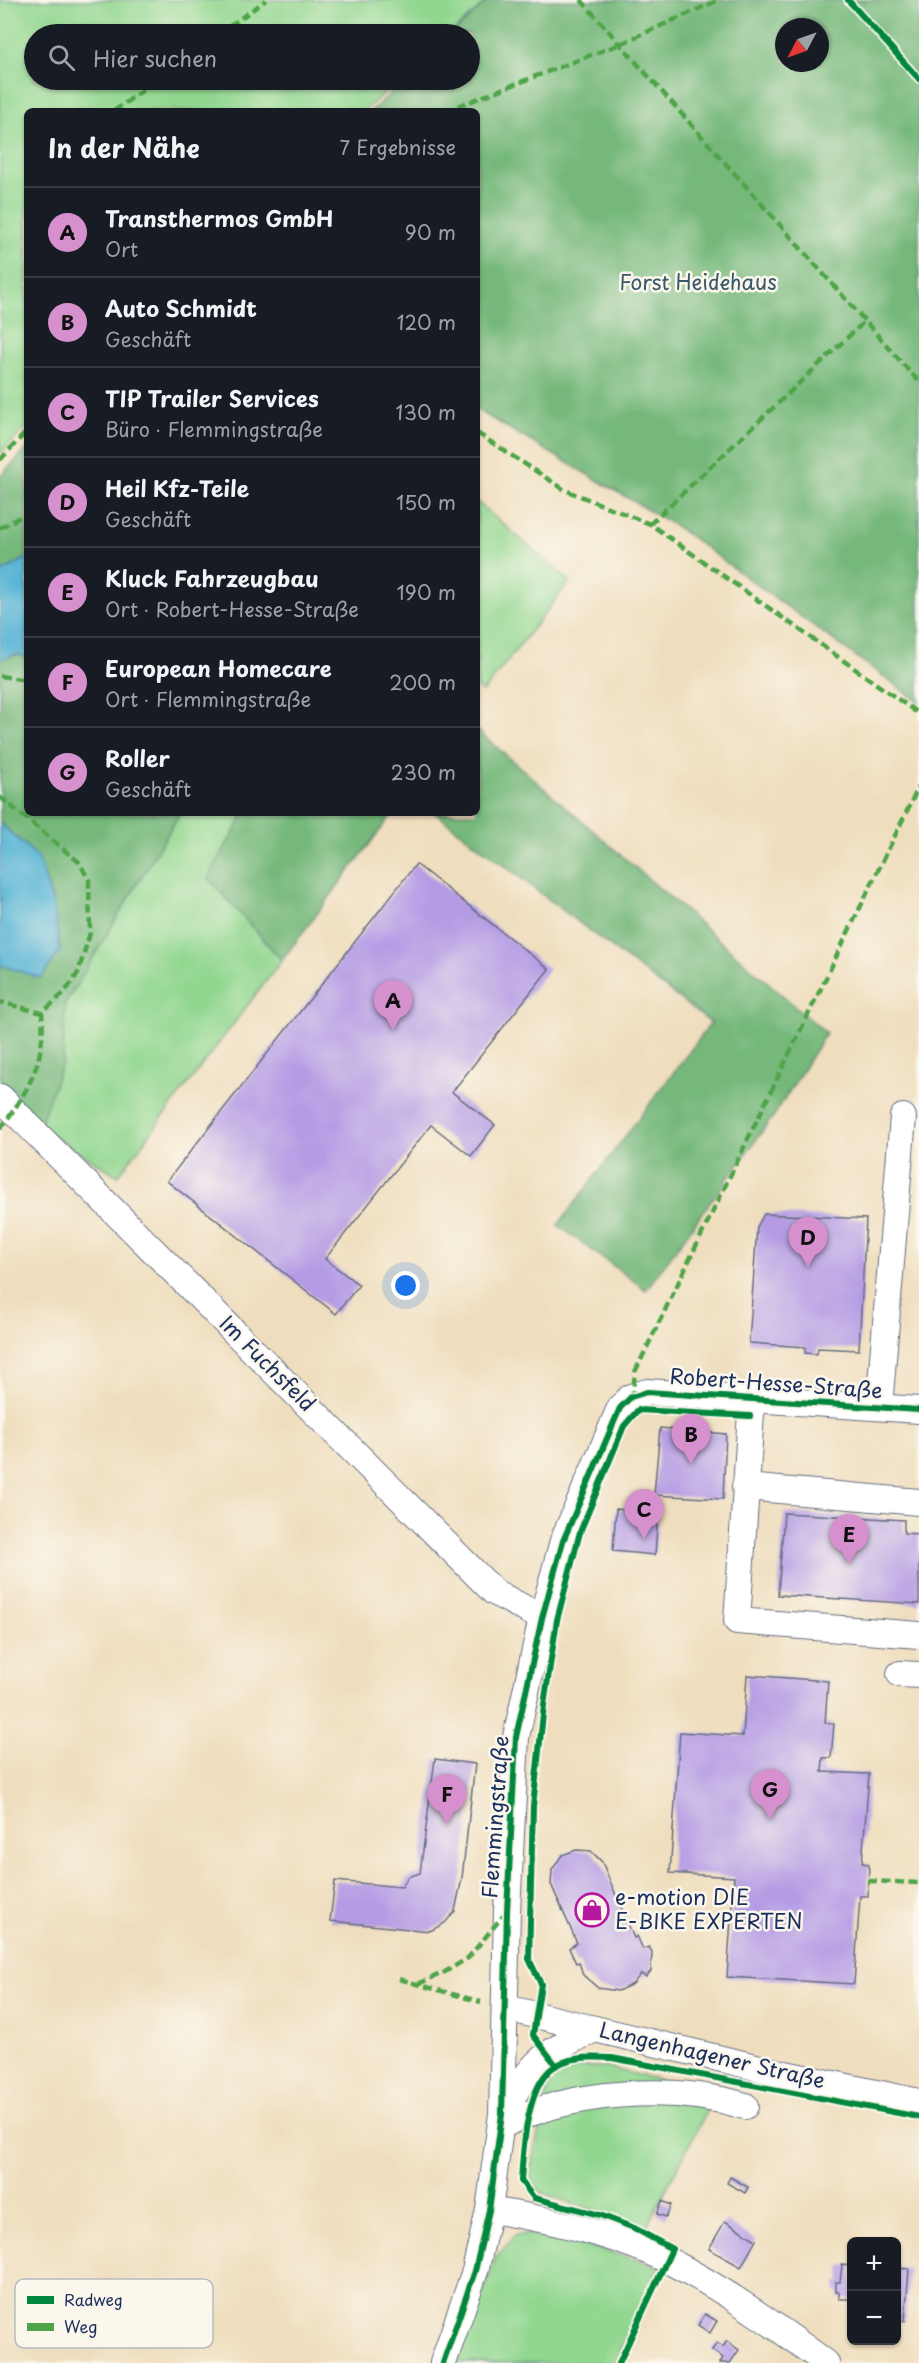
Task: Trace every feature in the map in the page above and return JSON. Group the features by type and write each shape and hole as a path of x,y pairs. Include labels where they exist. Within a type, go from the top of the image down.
{"street":[{"name":"Im Fuchsfeld","path":"0,1097 494,1592 542,1618"},
{"path":"879,1407 903,1117"},
{"name":"Robert-Hesse-Straße","path":"631,1397 647,1392 919,1410"},
{"name":"Flemmingstraße","path":"443,2363 475,2271 489,2210 502,2120 507,1911 516,1737 542,1618 563,1541 620,1408 631,1397"},
{"path":"752,1398 737,1621 919,1635"},
{"path":"745,1487 919,1502"},
{"name":"Langenhagener Straße","path":"506,2008 919,2102"},
{"path":"502,2120 534,2064 548,2052 595,2029"},
{"path":"502,2120 546,2108 612,2097 685,2093 718,2098 745,2106"},
{"path":"489,2210 604,2236 668,2260 722,2291 826,2363"}],"green space":[{"path":"0,0 488,0 461,24 24,24 24,90 388,90 367,108 24,108 24,430 0,454"},
{"name":"Forst Heidehaus","path":"489,0 919,0 919,702 674,525 480,412 480,108 374,108 394,90 480,90 480,24 463,24"},
{"path":"24,452 24,560 0,573 0,476"},
{"path":"480,505 570,581 483,692 480,690"},
{"path":"19,654 24,657 24,816 178,816 65,1004 63,1061 39,1127 0,1088 0,965 41,978 60,951 54,907 38,857 0,823 0,659"},
{"path":"480,733 826,1033 775,1114 646,1290 558,1225 711,1023 439,816 480,816"},
{"path":"178,816 243,816 208,878 282,960 118,1176 39,1127 65,1004"},
{"path":"243,816 391,816 282,960 208,878"},
{"path":"578,2067 604,2067 716,2093 646,2228 539,2192 529,2175 550,2080"},
{"path":"540,2233 659,2266 614,2363 457,2363 495,2259 515,2235"}],"water":[{"path":"24,560 24,657 19,654 0,659 0,573"},
{"path":"0,823 38,857 54,907 60,951 41,978 0,965"}],"building":[{"path":"416,864 549,969 452,1092 495,1125 471,1156 431,1125 325,1259 359,1285 336,1314 167,1181"},
{"path":"764,1214 866,1219 859,1350 818,1348 817,1354 805,1353 805,1347 749,1343 757,1227"},
{"path":"660,1428 726,1434 723,1499 654,1495"},
{"path":"616,1509 658,1513 655,1555 613,1551"},
{"path":"784,1513 904,1520 904,1533 919,1534 919,1604 778,1595"},
{"path":"747,1675 828,1681 825,1723 834,1724 831,1758 823,1758 822,1772 869,1774 862,1863 869,1864 868,1896 860,1896 854,1984 727,1977 734,1877 670,1873 680,1732 743,1736"},
{"path":"435,1759 475,1764 462,1878 455,1911 445,1923 430,1931 330,1921 335,1881 402,1887 408,1877 420,1873"},
{"name":"e-motion DIE E-BIKE EXPERTEN","path":"576,1850 591,1851 602,1862 634,1938 637,1936 643,1949 649,1947 652,1952 651,1971 646,1977 641,1974 633,1984 618,1991 598,1988 583,1975 579,1962 576,1963 569,1948 577,1943 551,1884 552,1870 562,1855"},
{"path":"730,2177 748,2187 745,2193 727,2183"},
{"path":"662,2201 671,2205 666,2217 657,2214"},
{"path":"725,2221 756,2240 741,2267 709,2249"},
{"path":"842,2265 847,2266 847,2299 839,2299 839,2292 836,2292 836,2282 840,2282"},
{"path":"901,2268 909,2269 905,2321 901,2321"},
{"path":"705,2314 717,2321 710,2333 698,2325"},
{"path":"727,2341 739,2350 730,2363 720,2363 723,2358 712,2350 717,2343 723,2347"}],"marked path":[{"path":"233,24 266,0"},
{"path":"581,0 919,382"},
{"path":"453,108 620,44 719,0"},
{"path":"118,108 143,90"},
{"path":"650,524 865,321"},
{"path":"0,460 24,434"},
{"path":"480,435 565,490 650,524 919,714"},
{"path":"0,528 24,515"},
{"path":"0,676 24,680"},
{"path":"632,1399 635,1372 919,786"},
{"path":"0,797 79,862 89,880 90,933 78,973 65,992 42,1013 0,1002"},
{"path":"0,1129 27,1089 33,1075 41,1046 42,1013"},
{"path":"868,1881 919,1883"},
{"path":"418,1984 445,1972 468,1958 507,1911"},
{"path":"399,1979 481,2002"}],"cycle path":[{"path":"848,0 919,79"},
{"path":"443,2363 475,2271 489,2210 502,2114 507,1911 516,1737 542,1618 563,1541 620,1408 631,1397 647,1392 919,1410"},
{"path":"556,2065 533,2035 541,1984 529,1959 533,1806 544,1705 557,1620 580,1532 624,1426 638,1410 750,1416"},
{"path":"619,2363 672,2249 634,2228 600,2215 534,2198 521,2181 528,2118 539,2086 547,2073 557,2065 570,2060 591,2057 612,2058 919,2117"}],"place":[{"name":"Transthermos GmbH","path":"393,1030"},
{"name":"Heil Kfz-Teile","path":"808,1267"},
{"name":"Auto Schmidt","path":"691,1464"},
{"name":"TIP Trailer Services","path":"644,1539"},
{"name":"Kluck Fahrzeugbau","path":"849,1564"},
{"name":"Roller","path":"770,1819"},
{"name":"European Homecare","path":"447,1824"},
{"name":"e-motion DIE E-BIKE EXPERTEN","path":"592,1910"}]}
